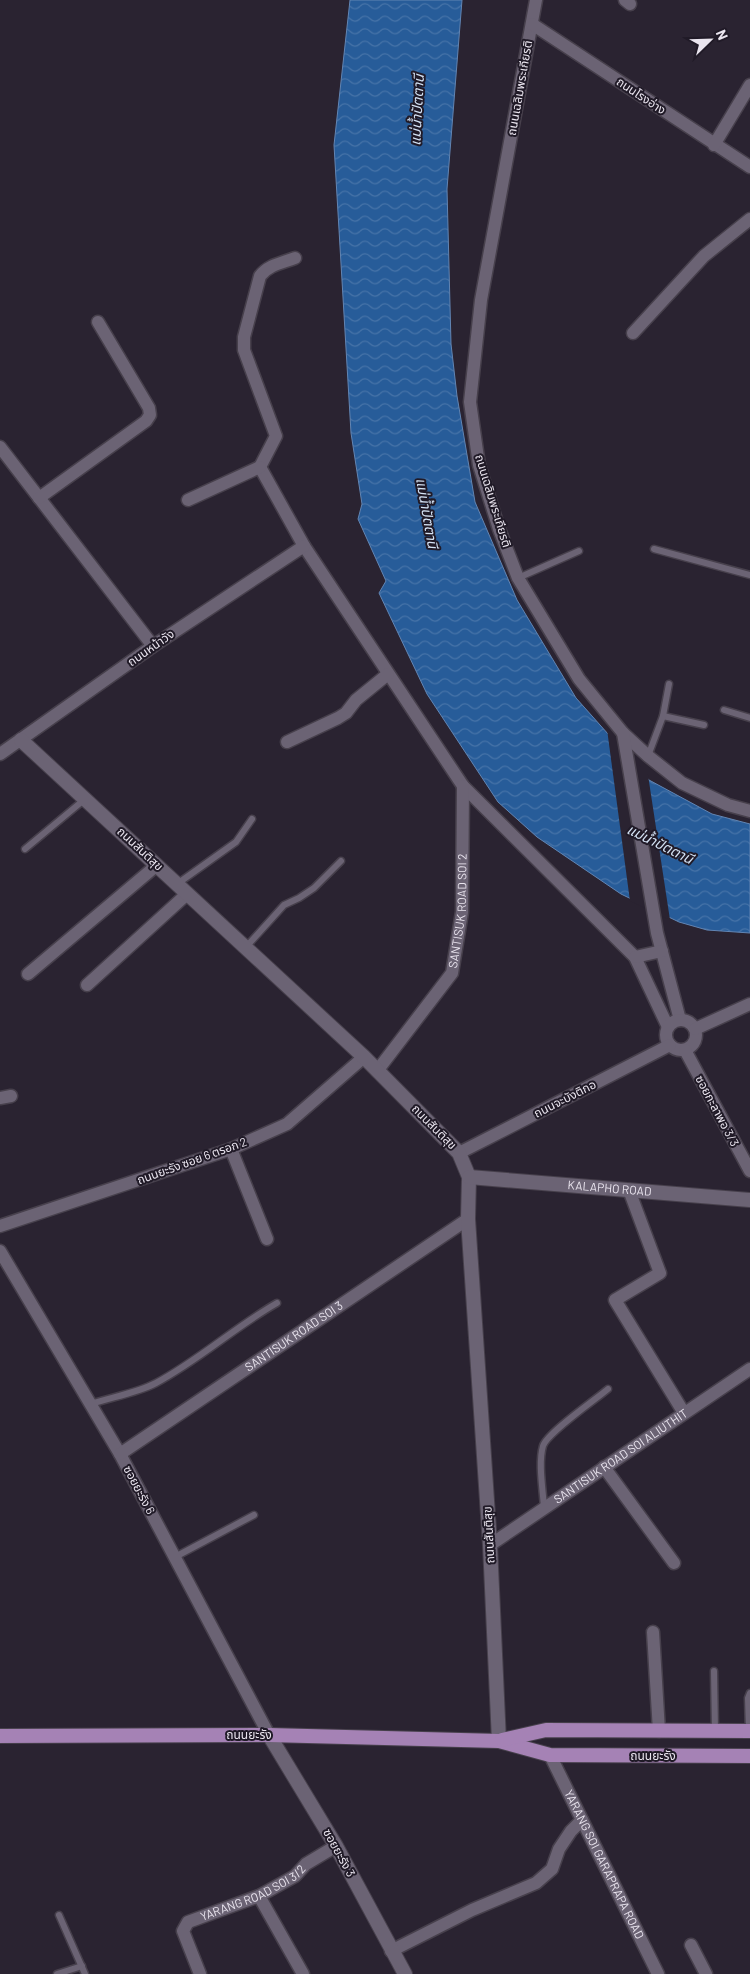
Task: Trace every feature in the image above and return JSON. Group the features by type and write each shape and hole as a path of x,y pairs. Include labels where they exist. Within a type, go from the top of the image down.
{"main road":[{"name":"ถนนยะรัง","path":"499,1741 546,1730 750,1732"},
{"name":"ถนนยะรัง","path":"0,1736 269,1735 499,1741 550,1755 750,1756"}],"street":[{"name":"ถนนเฉลิมพระเกียรติ","path":"536,0 481,300 470,402 479,465 499,529 518,578 579,679 623,733 682,783 728,804 750,810"},
{"name":"ถนนโรงอ่าง","path":"532,24 750,167"},
{"path":"714,145 750,85"},
{"path":"634,333 704,256 750,219"},
{"path":"188,500 260,468 276,436 244,350 244,337 260,276 264,270 295,258"},
{"path":"39,498 146,421 150,416 150,408 98,322"},
{"path":"0,447 152,646"},
{"path":"260,468 304,546 463,786 635,957 668,1027 666,1036 670,1045 674,1048 685,1050 696,1040 695,1029 689,1022 680,1020 668,1027"},
{"name":"ถนนหน้าวัง","path":"0,754 152,646 304,546"},
{"path":"287,742 346,713 356,700 388,674"},
{"path":"623,733 657,933 680,1020"},
{"name":"ถนนสันติสุข","path":"21,740 364,1057 460,1153 469,1177 468,1219 490,1545 499,1741"},
{"name":"SANTISUK ROAD SOI 2","path":"377,1071 452,973 462,912 463,786"},
{"path":"28,974 157,865"},
{"path":"87,985 187,894"},
{"path":"635,957 662,951"},
{"path":"695,1029 750,1004"},
{"name":"ถนนจะบังติกอ","path":"460,1153 670,1045"},
{"name":"ซอยกะลาพอ 3/3","path":"685,1050 750,1171"},
{"name":"ถนนยะรัง ซอย 6 ตรอก 2","path":"0,1226 231,1149 287,1124 364,1057"},
{"path":"231,1149 267,1239"},
{"name":"KALAPHO ROAD","path":"469,1177 750,1200"},
{"path":"629,1190 660,1273 616,1300 684,1413"},
{"name":"SANTISUK ROAD SOI 3","path":"120,1454 468,1219"},
{"name":"ซอยยะรัง 6","path":"0,1251 120,1454 269,1735"},
{"name":"SANTISUK ROAD SOI ALIUTHIT","path":"490,1545 750,1369"},
{"path":"604,1468 674,1563"},
{"path":"653,1632 659,1731"},
{"name":"ซอยยะรัง 3","path":"269,1735 336,1846 405,1974"},
{"name":"YARANG SOI GARAPRAPA ROAD","path":"550,1755 658,1974"},
{"path":"391,1951 472,1910 536,1883 552,1869 559,1849 571,1831 582,1820"},
{"name":"YARANG ROAD SOI 3/2","path":"200,1974 183,1931 188,1922 259,1896 295,1876 306,1864 336,1846"},
{"path":"259,1896 304,1974"},
{"path":"691,1945 706,1974"}],"lane":[{"path":"654,548 750,574"},
{"path":"518,578 579,551"},
{"path":"648,756 663,716 669,684"},
{"path":"724,710 750,718"},
{"path":"663,716 704,725"},
{"path":"26,849 86,799"},
{"path":"177,884 236,842 252,819"},
{"path":"246,947 284,905 314,888 341,861"},
{"path":"91,1404 154,1384 174,1373 249,1319 278,1302"},
{"path":"544,1508 542,1454 544,1443 608,1390"},
{"path":"175,1557 254,1515"},
{"path":"714,1671 715,1731"},
{"path":"750,1693 748,1698 750,1732"},
{"path":"60,1915 85,1974"},
{"path":"57,1974 82,1966"}],"water":[{"name":"แม่น้ำปัตตานี","path":"350,0 462,0 447,189 451,344 457,396 475,502 517,600 576,698 649,780 712,814 750,824 750,933 707,930 679,922 621,894 537,837 498,802 427,694 379,593 386,581 358,519 362,504 351,433 334,145"}],"pier":[{"path":"607,729 648,775 670,920 630,901"}]}
